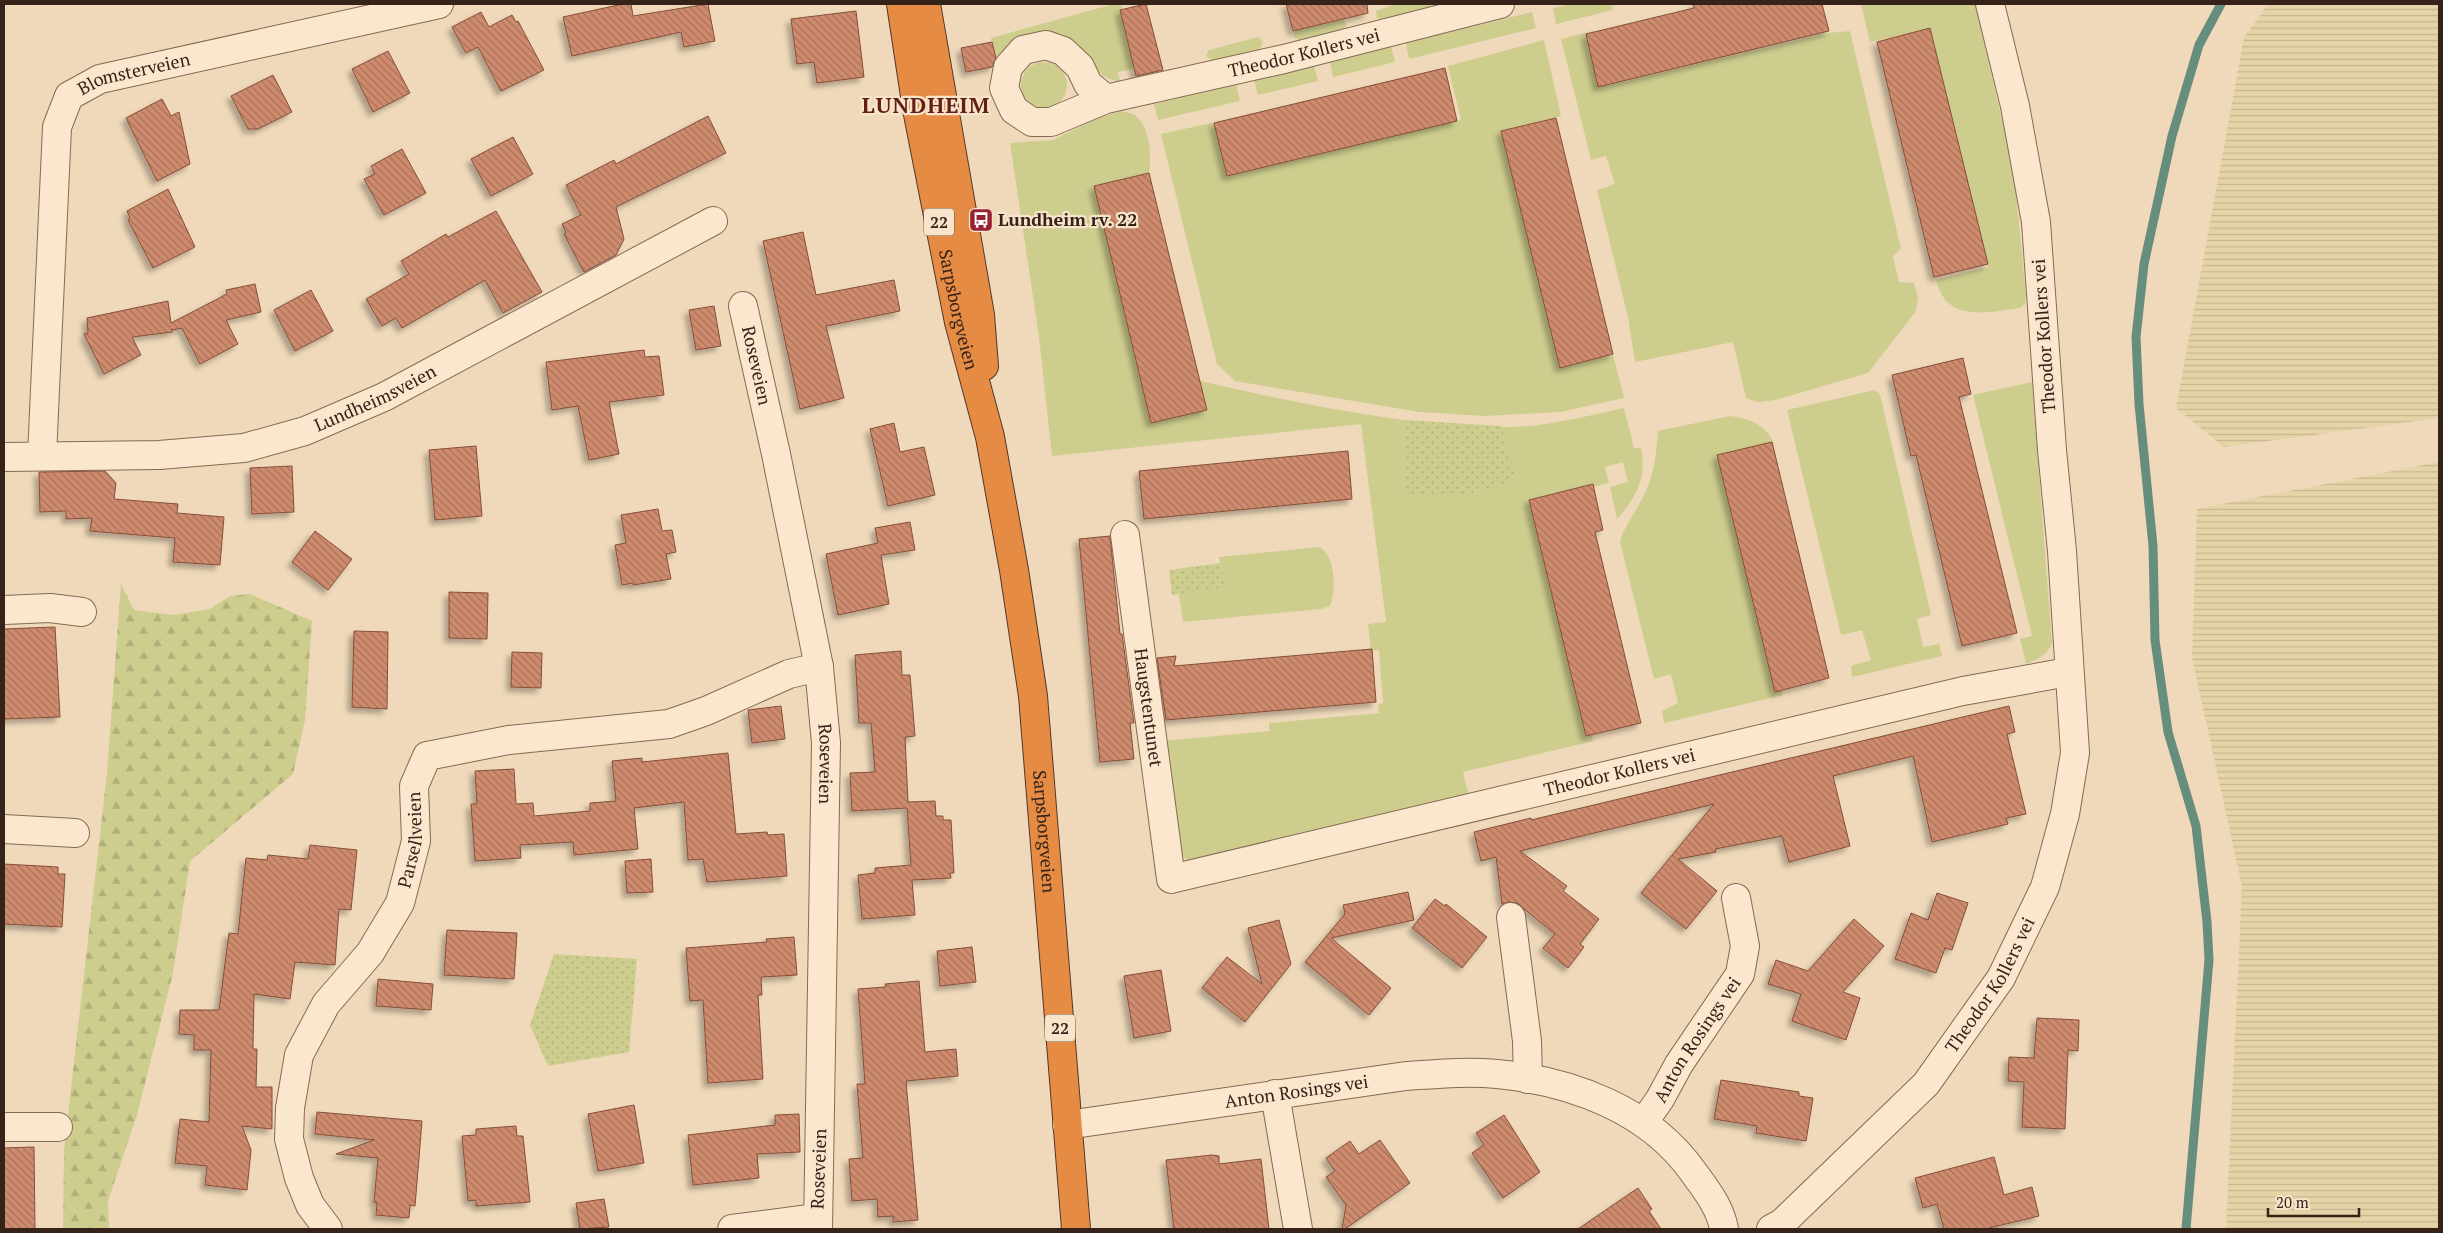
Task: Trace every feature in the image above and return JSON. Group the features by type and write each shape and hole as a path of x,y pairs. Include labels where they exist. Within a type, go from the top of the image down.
{"highway":[{"name":"Sarpsborgveien","path":"901,4 917,109 959,322 990,437 1014,570 1033,696 1048,857 1076,1229"},
{"name":"Sarpsborgveien","path":"926,4 980,315 990,437"}],"street":[{"name":"Blomsterveien","path":"42,456 56,127 69,96 100,79 439,4"},
{"name":"Theodor Kollers vei","path":"1106,98 1284,59 1500,4"},
{"name":"Theodor Kollers vei","path":"1771,1229 1782,1223 1926,1084 2001,978 2045,887 2064,814 2075,753 2068,672 2062,551 2052,450 2036,222 2015,106 1990,4"},
{"name":"Lundheimsveien","path":"4,457 159,455 244,448 304,431 384,397 714,221"},
{"name":"Roseveien","path":"742,306 776,454 819,667 826,743 818,1223"},
{"name":"Haugstentunet","path":"1125,535 1171,880"},
{"path":"4,610 50,608 82,612"},
{"name":"Parsellveien","path":"328,1229 310,1206 299,1178 289,1139 290,1108 299,1055 326,1004 370,953 400,903 416,841 414,786 427,756 508,740 669,724 706,712 789,674 819,667"},
{"name":"Theodor Kollers vei","path":"1171,880 1963,691 2068,672"},
{"path":"4,829 74,833"},
{"name":"Anton Rosings vei","path":"1644,1122 1679,1064 1740,974 1745,946 1736,898"},
{"path":"1511,918 1526,1041 1528,1079"},
{"name":"Anton Rosings vei","path":"1067,1125 1406,1076 1448,1073 1497,1074 1561,1086 1598,1098 1644,1122 1670,1143 1689,1166 1715,1201 1724,1229"},
{"path":"1275,1094 1298,1229"},
{"path":"4,1127 58,1127"},
{"path":"732,1229 818,1223"}],"shaded area":[{"path":"2268,4 2439,4 2439,418 2224,447 2176,408 2244,38"},
{"path":"2439,462 2439,1229 2226,1229 2242,886 2192,658 2197,509"}],"green space":[{"path":"1114,4 1121,4 1137,68 1118,72 1120,81 1107,78 1094,66 1083,50 1072,40 1061,34 1038,32 1027,35 1006,48 996,57 991,38"},
{"path":"1396,4 1432,4 1429,9 1377,18 1376,11"},
{"path":"1571,4 1612,4 1613,10 1556,24 1553,8"},
{"path":"1861,4 1975,4 2005,133 2016,193 2026,295 2025,304 2020,308 1989,312 1967,311 1949,303 1941,293 1936,280 1988,267 1930,29 1870,42"},
{"path":"1532,12 1536,28 1409,59 1406,43"},
{"path":"1343,20 1347,24 1343,30 1299,40 1293,37 1295,31"},
{"path":"1593,31 1606,86 1828,33 1850,31 1901,249 1893,256 1899,282 1914,283 1918,297 1916,311 1868,373 1775,400 1758,402 1746,398 1733,342 1635,362 1628,317 1597,190 1615,184 1606,156 1591,160 1561,39"},
{"path":"1258,37 1263,42 1260,49 1213,61 1206,56 1209,50"},
{"path":"1544,40 1561,116 1506,130 1564,367 1613,355 1624,398 1560,412 1485,416 1419,412 1235,381 1217,364 1161,134 1216,122 1230,176 1461,120 1448,66"},
{"path":"1391,46 1395,62 1333,77 1330,61"},
{"path":"1039,62 1049,62 1061,68 1066,76 1066,94 1061,102 1053,107 1039,108 1031,105 1024,98 1021,90 1021,80 1024,72 1031,65"},
{"path":"1314,66 1318,81 1258,95 1254,80"},
{"path":"1236,85 1240,101 1158,120 1154,104"},
{"path":"1121,111 1136,116 1141,121 1147,135 1150,151 1149,173 1206,408 1200,381 1276,398 1353,412 1430,423 1469,426 1523,427 1566,421 1624,408 1634,448 1641,448 1643,469 1635,494 1617,519 1610,487 1628,482 1623,462 1605,467 1609,483 1534,502 1593,741 1463,772 1469,796 1190,862 1178,852 1163,741 1269,731 1269,723 1379,713 1378,704 1383,703 1379,650 1371,650 1368,624 1386,622 1361,424 1052,456 1039,337 1010,143 1053,140 1095,119"},
{"path":"2032,382 2052,644 2038,659 2026,664 2020,639 2032,636 1973,395"},
{"path":"1875,390 1880,394 1931,615 1917,619 1923,647 1939,644 1942,656 1852,677 1851,666 1871,660 1862,630 1841,635 1787,410"},
{"path":"1730,416 1757,424 1767,432 1774,444 1725,456 1783,695 1664,723 1662,711 1678,703 1671,674 1654,679 1620,542 1624,530 1642,499 1651,478 1658,431"},
{"path":"1405,420 1501,426 1517,481 1476,493 1405,494"},
{"path":"1320,547 1329,558 1332,566 1334,583 1330,606 1321,609 1183,622 1179,594 1224,588 1219,557"},
{"path":"1221,563 1225,588 1172,595 1169,570"},
{"path":"121,584 134,610 174,615 210,609 230,596 250,594 312,621 305,720 293,774 190,861 173,973 137,1115 108,1201 109,1229 63,1229 64,1150 107,773"},
{"path":"554,954 637,959 629,1052 548,1066 530,1025"}],"building":[{"path":"623,4 631,4 633,16 708,4 715,41 684,47 681,32 572,56 563,17"},
{"path":"1146,4 1163,70 1136,76 1120,10"},
{"path":"1286,4 1367,4 1368,13 1293,31"},
{"path":"1693,4 1822,4 1829,31 1598,87 1586,34 1694,8"},
{"path":"856,11 864,77 817,83 814,62 797,64 791,19"},
{"path":"481,12 489,27 512,15 516,22 518,21 544,70 501,91 478,47 466,53 452,27"},
{"path":"1930,28 1988,264 1934,277 1877,42"},
{"path":"992,42 996,58 992,67 966,72 961,48"},
{"path":"388,51 410,93 373,112 352,69"},
{"path":"1445,68 1457,121 1227,176 1214,123"},
{"path":"273,75 292,112 258,129 248,129 231,96"},
{"path":"162,99 171,116 179,112 190,164 157,181 126,118"},
{"path":"708,116 726,153 616,207 624,239 616,255 584,272 564,234 566,233 562,224 581,215 566,185 614,160 616,164"},
{"path":"1556,118 1613,354 1560,368 1501,131"},
{"path":"513,137 533,174 491,196 471,159"},
{"path":"402,149 426,193 384,215 364,179 375,174 371,166"},
{"path":"1149,173 1207,410 1151,423 1094,186"},
{"path":"168,189 195,247 153,268 128,220 130,218 127,211"},
{"path":"496,211 542,292 503,313 485,280 402,328 396,318 382,326 366,299 409,274 401,261 446,234 448,237"},
{"path":"803,232 816,295 894,280 900,311 826,326 844,398 800,409 763,241"},
{"path":"255,284 261,312 226,320 238,344 200,364 182,328 172,330 172,332 132,337 141,355 104,374 84,334 88,333 87,318 168,301 171,323 227,294 226,290"},
{"path":"311,290 333,331 295,351 274,310"},
{"path":"714,306 721,346 696,350 689,310"},
{"path":"644,350 645,357 659,356 664,395 609,402 619,454 589,460 578,406 552,410 546,362"},
{"path":"1963,358 1971,394 1959,397 2017,633 1962,646 1916,455 1911,456 1892,375"},
{"path":"894,423 900,452 924,447 935,495 888,506 870,429"},
{"path":"1772,442 1829,678 1775,692 1717,455"},
{"path":"476,446 482,516 435,520 429,450"},
{"path":"1348,451 1352,499 1144,519 1139,471"},
{"path":"292,466 294,512 252,514 250,468"},
{"path":"105,471 116,483 114,499 178,504 177,513 224,517 220,565 173,562 175,538 90,531 92,518 66,519 66,511 40,512 39,472"},
{"path":"1593,484 1603,530 1595,532 1641,723 1586,736 1529,500"},
{"path":"658,509 662,531 672,530 676,552 666,554 671,579 622,585 615,545 626,543 621,515"},
{"path":"910,522 915,550 881,555 889,604 838,615 826,554 878,543 875,528"},
{"path":"315,531 352,559 328,590 292,562"},
{"path":"1110,536 1120,634 1122,634 1134,723 1130,723 1134,759 1100,762 1079,539"},
{"path":"449,592 488,593 487,639 449,638"},
{"path":"55,627 60,717 4,719 4,629"},
{"path":"354,631 388,632 387,709 352,707"},
{"path":"1372,649 1376,702 1166,720 1157,658 1176,656 1174,666"},
{"path":"901,651 902,675 910,675 915,736 905,737 908,802 935,801 936,816 943,816 943,820 951,820 954,873 950,873 951,878 912,880 915,915 862,919 858,875 875,873 875,868 911,865 907,808 852,811 850,773 875,772 871,723 859,723 855,655"},
{"path":"512,652 542,653 541,688 511,687"},
{"path":"781,706 785,739 752,743 748,710"},
{"path":"2009,706 2015,732 2007,734 2026,814 2006,818 2008,824 1932,842 1913,756 1833,776 1850,846 1789,862 1782,836 1715,849 1716,852 1678,859 1717,891 1686,929 1641,893 1714,804 1520,851 1567,886 1563,891 1599,919 1580,944 1584,947 1568,968 1543,948 1555,934 1517,903 1509,902 1502,904 1496,857 1481,861 1474,832"},
{"path":"728,753 736,834 767,832 768,835 784,834 787,876 707,882 703,859 688,860 684,802 634,808 638,849 574,855 573,842 520,845 521,858 475,861 471,804 477,804 475,771 514,769 516,804 533,803 534,816 590,811 590,803 616,801 612,761 642,758 642,762"},
{"path":"310,845 357,850 351,910 339,909 335,965 295,962 290,999 254,994 253,1049 257,1049 256,1087 272,1087 272,1129 242,1126 251,1150 247,1190 205,1185 207,1166 175,1163 180,1119 209,1122 211,1050 194,1050 194,1035 179,1034 180,1010 219,1010 229,933 238,934 246,858 267,860 268,855 308,859"},
{"path":"651,859 653,892 627,893 625,861"},
{"path":"4,864 58,867 58,874 65,874 62,927 4,924"},
{"path":"1408,892 1414,920 1331,938 1391,988 1369,1015 1305,962 1345,914 1343,905"},
{"path":"1937,893 1968,903 1952,950 1945,948 1936,973 1895,959 1911,913 1928,920"},
{"path":"1435,899 1445,906 1446,904 1487,937 1462,968 1412,928"},
{"path":"1854,919 1884,946 1843,992 1860,998 1846,1040 1792,1021 1801,994 1768,984 1776,960 1808,971"},
{"path":"1279,920 1291,964 1245,1022 1202,988 1227,957 1262,984 1248,928"},
{"path":"447,930 517,933 514,979 444,975"},
{"path":"794,937 797,975 761,977 762,995 758,995 763,1079 708,1083 703,1000 690,1001 686,948 767,942 766,939"},
{"path":"972,947 976,982 940,986 937,951"},
{"path":"1161,970 1171,1031 1134,1038 1124,976"},
{"path":"378,979 433,984 431,1010 376,1006"},
{"path":"919,981 925,1052 956,1049 958,1076 906,1081 918,1220 893,1222 893,1216 878,1217 877,1199 852,1201 849,1159 863,1158 857,1084 865,1084 858,989 886,987 885,984"},
{"path":"2037,1018 2079,1020 2078,1051 2068,1050 2065,1129 2022,1127 2024,1082 2008,1081 2009,1057 2034,1058"},
{"path":"1721,1080 1799,1092 1799,1096 1813,1098 1806,1141 1756,1133 1757,1126 1714,1119"},
{"path":"634,1105 644,1163 598,1171 588,1114"},
{"path":"317,1112 422,1121 415,1206 410,1205 409,1218 376,1215 377,1203 374,1202 378,1158 336,1154 374,1140 315,1134"},
{"path":"799,1114 800,1152 757,1154 759,1178 693,1185 688,1135 775,1125 775,1115"},
{"path":"1504,1115 1540,1172 1503,1198 1472,1153 1484,1145 1476,1133"},
{"path":"516,1126 517,1136 523,1136 530,1202 476,1206 476,1200 468,1201 462,1136 476,1135 476,1129"},
{"path":"1380,1140 1410,1183 1345,1229 1342,1229 1346,1205 1326,1177 1335,1171 1326,1158 1350,1141 1359,1154"},
{"path":"34,1147 35,1229 4,1229 4,1148"},
{"path":"1212,1155 1219,1156 1219,1164 1261,1159 1269,1229 1174,1229 1166,1160"},
{"path":"1994,1157 2004,1195 2032,1187 2039,1216 1985,1229 1944,1229 1937,1204 1923,1208 1915,1178"},
{"path":"1638,1188 1652,1209 1649,1211 1661,1229 1578,1229"},
{"path":"604,1199 609,1227 580,1229 576,1203"}],"waterway":[{"path":"2186,1229 2209,960 2207,922 2196,826 2168,732 2155,640 2153,546 2139,404 2136,337 2144,264 2172,136 2199,45 2221,4"}],"place":[{"name":"Lundheim rv. 22","path":"981,220"}],"district":[{"name":"LUNDHEIM","path":"926,105"}]}
